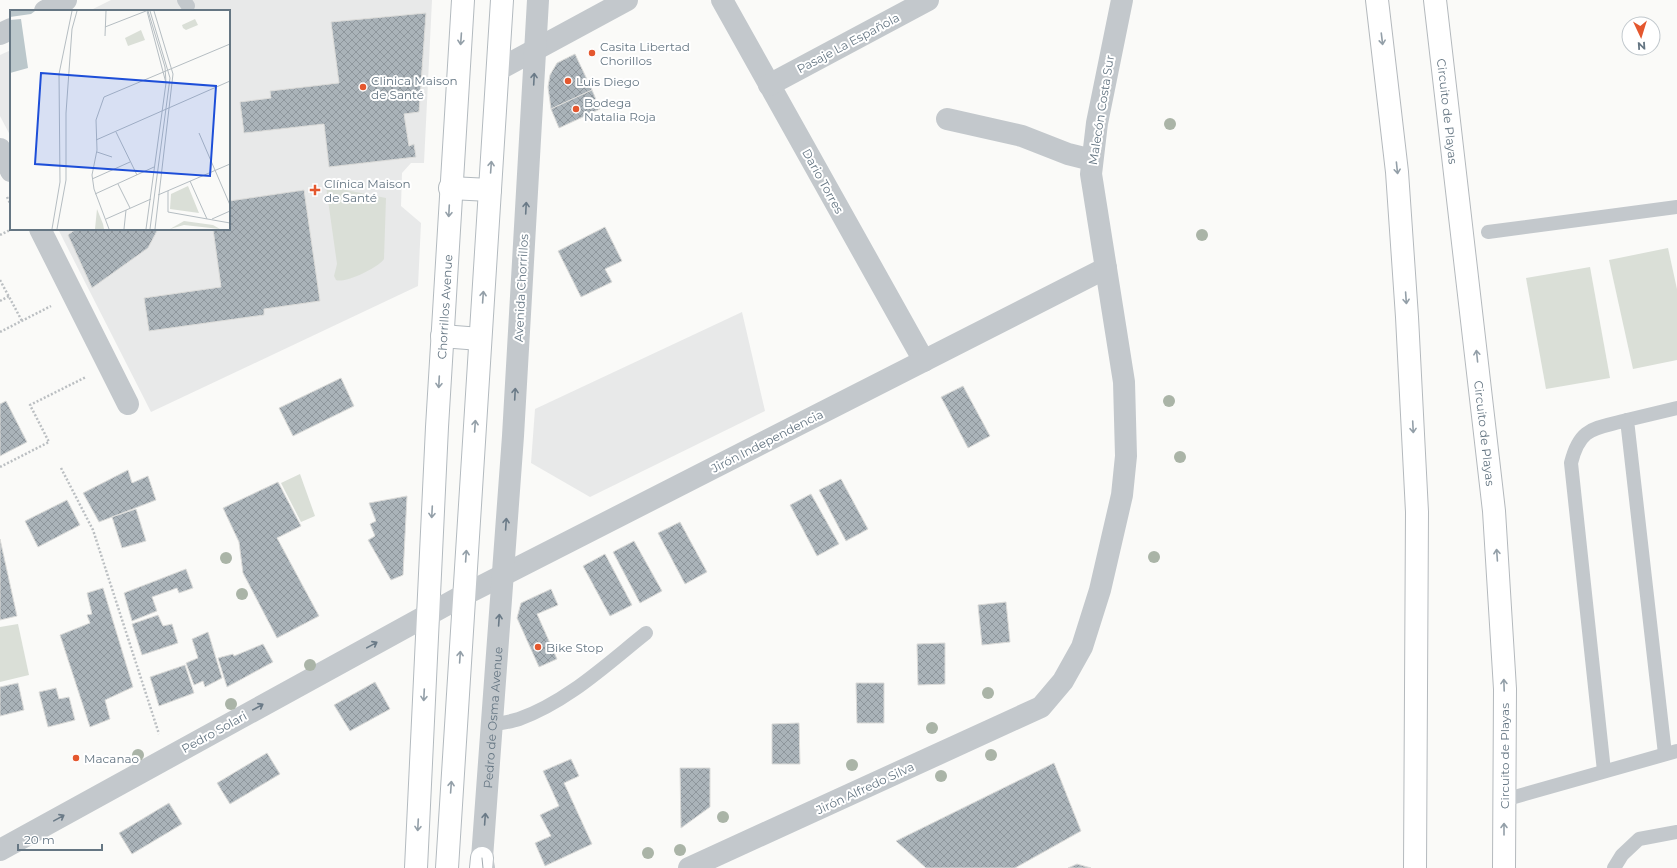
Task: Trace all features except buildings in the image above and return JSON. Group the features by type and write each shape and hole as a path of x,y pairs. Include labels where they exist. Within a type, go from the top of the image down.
{"main road":[{"name":"Chorrillos Avenue","path":"427,614 450,188 463,0"},
{"path":"447,868 502,0"},
{"path":"1377,0 1397,172 1407,317 1417,512 1415,868"},
{"name":"Circuito de Playas","path":"1435,0 1443,80 1468,276 1494,511 1505,689 1504,868"},
{"path":"450,188 490,190"},
{"path":"442,336 480,339"},
{"path":"416,868 427,614"}],"street":[{"path":"47,10 66,0"},
{"name":"Avenida Chorrillos","path":"502,576 513,436 538,0"},
{"path":"498,70 627,0"},
{"name":"Dario Torres","path":"722,0 924,361"},
{"name":"Pasaje La Española","path":"769,85 928,0"},
{"name":"Malecón Costa Sur","path":"1041,707 1063,681 1082,647 1100,590 1122,495 1126,456 1124,382 1092,190 1091,174 1097,123 1122,0"},
{"path":"0,34 10,29"},
{"path":"947,119 1009,132 1068,154 1092,160"},
{"path":"0,149 10,169"},
{"path":"41,230 128,404"},
{"name":"Jirón Independencia","path":"427,614 1106,268"},
{"name":"Pedro de Osma Avenue","path":"482,865 502,576"},
{"name":"Pedro Solari","path":"0,850 427,614"},
{"name":"Jirón Alfredo Silva","path":"689,868 1041,707"}],"lane":[{"path":"1488,232 1677,207"},
{"path":"1604,771 1571,462 1575,446 1588,431 1677,408"},
{"path":"1504,800 1671,752 1627,420"},
{"path":"492,725 518,719 553,704 586,681 646,633"},
{"path":"1614,868 1622,855 1639,840 1677,832"}],"path":[{"path":"0,235 10,230"},
{"path":"0,280 22,321"},
{"path":"0,301 9,296"},
{"path":"0,332 55,304"},
{"path":"0,467 49,442 30,405 90,375"},
{"path":"61,468 93,530 160,738"}],"shaded area":[{"name":"Clínica Maison de Santé","path":"111,0 432,0 424,163 411,163 402,173 401,206 421,223 418,286 151,412 59,230 230,230 230,10 91,10"},
{"path":"10,50 10,135 0,116 0,55"},
{"path":"326,186 386,198 384,259 369,270 347,280 336,280 334,276 337,264"},
{"path":"1668,248 1677,289 1677,360 1633,369 1609,260"},
{"path":"1590,267 1610,378 1546,389 1526,278"},
{"path":"742,312 765,411 590,497 531,463 535,409"},
{"path":"300,474 315,516 301,522 281,483"},
{"path":"18,624 29,675 0,682 0,627"}],"tram line":[{"path":"482,858 483,868"}],"place":[{"name":"Casita Libertad Chorillos","path":"592,53"},
{"name":"Luis Diego","path":"568,81"},
{"name":"Clinica Maison de Santé","path":"363,87"},
{"name":"Bodega Natalia Roja","path":"576,109"},
{"name":"Clínica Maison de Santé","path":"315,190"},
{"name":"Bike Stop","path":"538,647"},
{"name":"Macanao","path":"76,758"}]}
